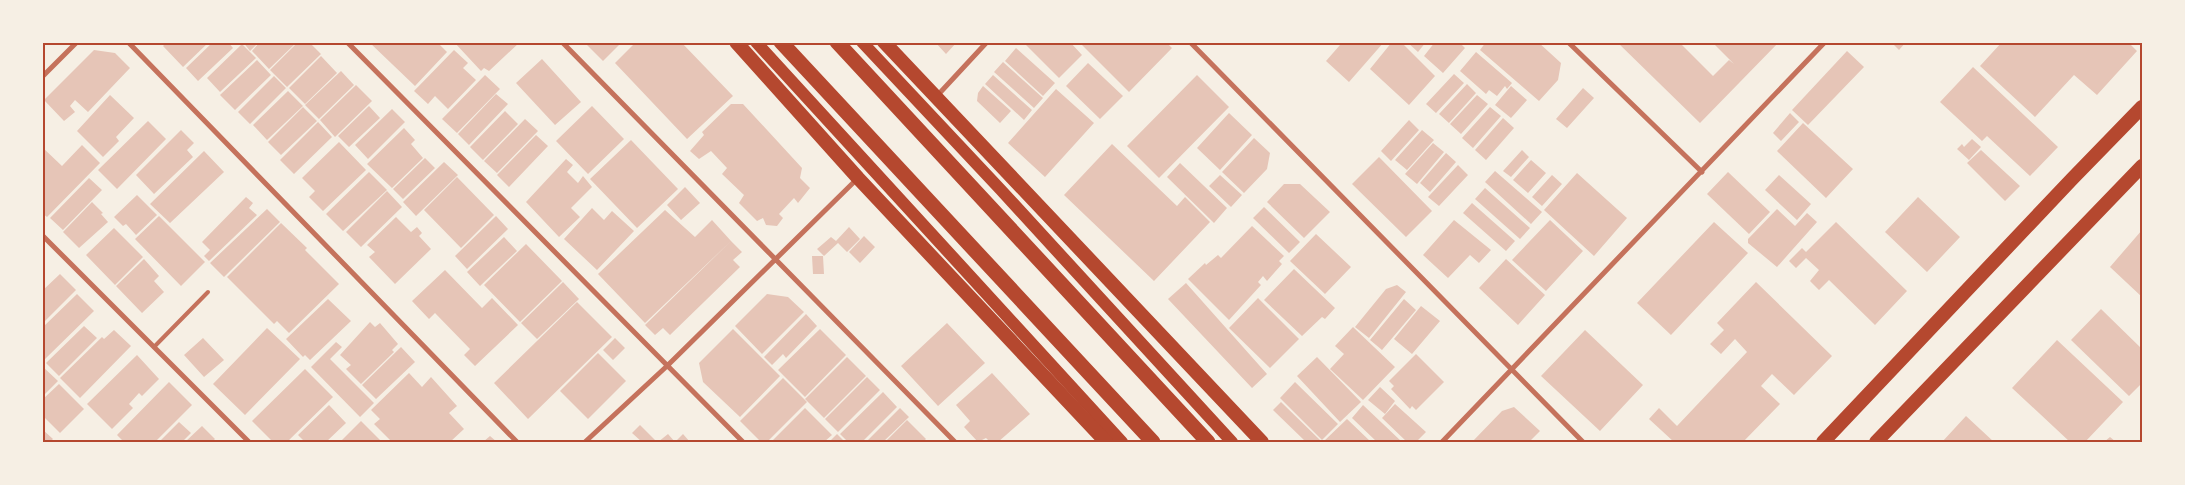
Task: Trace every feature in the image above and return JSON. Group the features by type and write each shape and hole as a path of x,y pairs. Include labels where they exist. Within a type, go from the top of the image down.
{"highway":[{"path":"736,42 858,178 1106,442"},
{"path":"781,42 1153,442"},
{"path":"837,42 1208,442"},
{"path":"884,42 935,99 1262,442"},
{"path":"1823,442 2142,107"},
{"path":"1876,442 2142,166"}],"main road":[{"path":"756,42 1122,442"},
{"path":"862,42 1232,442"}],"street":[{"path":"42,77 77,42"},
{"path":"128,42 517,442"},
{"path":"347,42 743,442"},
{"path":"562,42 955,442"},
{"path":"935,99 987,42"},
{"path":"1190,42 1583,442"},
{"path":"1568,42 1702,172"},
{"path":"1442,442 1825,42"},
{"path":"585,442 777,260 858,178"},
{"path":"42,235 249,442"}],"lane":[{"path":"154,347 208,292"}],"building":[{"path":"167,42 209,42 183,67 163,46"},
{"path":"213,42 228,42 233,48 198,81 186,68"},
{"path":"243,42 259,42 250,51"},
{"path":"260,42 297,42 269,69 252,51"},
{"path":"298,42 309,42 321,54 287,87 270,70"},
{"path":"369,42 437,42 447,52 415,86"},
{"path":"454,42 520,42 489,71 484,68 481,71"},
{"path":"584,42 622,42 603,61"},
{"path":"636,42 681,42 733,96 687,139 615,63"},
{"path":"935,42 957,42 946,54"},
{"path":"1023,42 1070,42 1082,55 1059,78"},
{"path":"1079,42 1166,42 1172,48 1129,92"},
{"path":"1338,42 1384,42 1349,82 1326,61 1340,45"},
{"path":"1392,42 1401,42 1435,76 1409,105 1370,69"},
{"path":"1407,42 1426,42 1418,52"},
{"path":"1435,42 1459,42 1465,48 1443,73 1424,56"},
{"path":"1486,42 1538,42 1561,63 1558,80 1539,101 1480,50"},
{"path":"1617,42 1679,42 1713,76 1729,60 1734,64 1712,42 1779,42 1700,123"},
{"path":"1891,42 1906,42 1899,50"},
{"path":"2002,42 2128,42 2137,51 2097,95 2074,75 2035,117 1980,66"},
{"path":"242,44 256,58 220,92 207,78"},
{"path":"1016,48 1055,83 1043,96 1005,61"},
{"path":"94,50 115,53 130,68 88,112 75,100 70,106 75,112 64,121 44,100"},
{"path":"454,50 468,63 463,68 476,80 448,109 435,96 428,104 414,91"},
{"path":"1847,51 1864,67 1808,125 1792,110"},
{"path":"1476,52 1512,83 1507,89 1505,86 1497,96 1489,90 1486,94 1460,71"},
{"path":"321,56 337,73 305,104 289,88"},
{"path":"542,59 581,102 555,125 516,83"},
{"path":"257,60 271,75 235,110 220,95"},
{"path":"1003,62 1043,98 1034,108 994,72"},
{"path":"1088,63 1123,96 1100,119 1066,86"},
{"path":"1973,67 2058,147 2030,176 1987,136 1982,141 1940,102"},
{"path":"341,71 354,85 319,119 305,105"},
{"path":"1454,74 1464,83 1436,113 1426,104"},
{"path":"485,75 500,89 457,133 442,119"},
{"path":"993,75 1032,110 1024,120 985,84"},
{"path":"1197,75 1229,107 1159,178 1127,146"},
{"path":"274,76 286,88 250,124 238,112"},
{"path":"1467,84 1476,93 1449,123 1439,114"},
{"path":"356,85 372,101 335,137 320,120"},
{"path":"983,86 1011,111 1000,123 977,101 978,93"},
{"path":"1511,86 1527,100 1511,118 1495,105"},
{"path":"1583,88 1594,98 1567,128 1556,119"},
{"path":"1056,89 1094,123 1045,177 1008,143"},
{"path":"288,91 303,106 267,140 253,125"},
{"path":"496,94 508,104 469,145 458,134"},
{"path":"110,95 134,118 116,137 119,141 103,157 77,131"},
{"path":"1477,95 1488,104 1461,134 1450,124"},
{"path":"731,104 743,104 802,168 800,178 810,188 798,203 794,198 779,214 783,218 777,226 766,225 763,218 757,221 739,203 744,195 722,174 727,168 711,151 699,159 690,151 704,135 702,132"},
{"path":"369,106 380,118 349,147 338,136"},
{"path":"592,106 624,139 588,174 556,141"},
{"path":"303,107 317,121 281,155 268,142"},
{"path":"1490,107 1501,116 1473,148 1462,138"},
{"path":"392,109 405,122 368,159 355,145"},
{"path":"505,111 518,124 483,160 470,147"},
{"path":"1229,113 1252,135 1220,170 1197,148"},
{"path":"1790,113 1799,122 1781,141 1773,133"},
{"path":"1503,118 1514,128 1486,160 1475,150"},
{"path":"525,119 538,131 497,173 484,161"},
{"path":"1409,120 1419,130 1391,161 1381,151"},
{"path":"148,121 166,139 117,189 98,170"},
{"path":"318,122 332,137 294,174 280,160"},
{"path":"1803,123 1853,169 1826,198 1777,151"},
{"path":"404,128 415,140 411,144 423,158 392,188 367,164"},
{"path":"181,130 194,143 187,150 193,157 154,194 136,175"},
{"path":"1422,130 1434,140 1407,170 1395,160"},
{"path":"536,135 548,146 509,187 497,175"},
{"path":"1254,138 1270,153 1267,169 1244,193 1222,172"},
{"path":"1972,139 1981,147 1969,160 1957,149 1962,144 1964,147"},
{"path":"631,140 678,189 637,228 590,179"},
{"path":"339,142 366,170 323,211 309,197 315,191 302,178"},
{"path":"1433,143 1444,152 1417,184 1405,174"},
{"path":"1112,144 1177,206 1185,197 1210,222 1154,281 1064,195"},
{"path":"82,145 100,163 47,217 42,213 42,147 62,166"},
{"path":"1522,150 1529,157 1511,177 1503,171"},
{"path":"1981,150 2020,186 2005,201 1967,163"},
{"path":"204,151 224,172 170,223 150,204"},
{"path":"1446,153 1456,162 1430,192 1420,183"},
{"path":"1379,157 1432,211 1406,237 1352,184"},
{"path":"425,158 435,168 403,199 393,189"},
{"path":"566,159 573,165 567,172 578,183 583,176 592,187 571,208 580,217 559,237 526,202"},
{"path":"1531,160 1546,173 1528,193 1513,180"},
{"path":"444,162 458,175 416,216 403,202"},
{"path":"1180,163 1227,208 1214,223 1167,177"},
{"path":"1458,165 1468,175 1439,206 1428,197"},
{"path":"1495,171 1542,212 1531,224 1485,182"},
{"path":"369,172 387,190 343,231 326,214"},
{"path":"1728,172 1770,212 1749,234 1707,194"},
{"path":"1577,173 1627,218 1594,256 1544,210"},
{"path":"1220,175 1242,195 1231,207 1209,186"},
{"path":"1552,175 1562,184 1542,206 1532,197"},
{"path":"1779,175 1811,204 1797,220 1765,190"},
{"path":"457,177 494,215 461,248 424,210"},
{"path":"89,178 102,190 63,230 50,218"},
{"path":"1284,184 1300,184 1330,212 1304,238 1267,202"},
{"path":"685,187 700,203 681,220 667,205"},
{"path":"1485,188 1530,228 1520,239 1475,199"},
{"path":"387,191 402,207 361,247 346,232"},
{"path":"137,195 157,215 136,235 126,224 123,226 114,217"},
{"path":"246,197 253,203 249,208 257,215 209,261 204,256 210,250 202,242"},
{"path":"1918,197 1960,237 1927,272 1885,232"},
{"path":"92,202 103,213 101,214 108,222 79,248 63,232"},
{"path":"1472,203 1515,241 1506,251 1463,213"},
{"path":"1264,207 1300,242 1289,253 1253,218"},
{"path":"592,208 604,220 612,211 634,231 597,270 564,239"},
{"path":"267,209 280,222 224,277 210,263"},
{"path":"1777,209 1795,226 1807,213 1817,222 1777,267 1748,243 1748,239"},
{"path":"665,210 695,237 712,220 731,241 645,323 598,274"},
{"path":"159,216 205,262 181,286 135,239"},
{"path":"496,216 508,229 467,269 455,256"},
{"path":"396,217 411,232 417,227 422,233 419,236 431,249 395,284 369,257 375,252 367,245"},
{"path":"1454,220 1491,250 1479,263 1470,255 1448,278 1423,255"},
{"path":"1550,220 1583,251 1546,291 1512,260"},
{"path":"1714,222 1748,253 1671,335 1637,303"},
{"path":"1836,222 1907,291 1875,325 1829,280 1819,290 1810,281 1819,270 1806,258 1796,268 1789,261 1802,248 1806,252"},
{"path":"281,223 307,248 305,250 339,284 289,333 277,321 274,324 227,277"},
{"path":"1252,226 1284,256 1279,261 1282,264 1267,281 1263,276 1258,282 1261,285 1229,320 1188,279 1205,263 1206,265 1218,255 1221,258"},
{"path":"849,227 860,239 847,252 838,243 824,256 817,249 831,237 836,241"},
{"path":"114,228 143,257 115,285 86,255"},
{"path":"2142,230 2142,297 2110,267"},
{"path":"1316,234 1351,267 1325,294 1290,261"},
{"path":"864,236 875,247 860,263 849,252"},
{"path":"504,237 517,251 480,286 467,272"},
{"path":"731,241 742,252 733,260 740,267 670,335 663,328 655,335 645,325"},
{"path":"526,244 562,281 520,322 484,285"},
{"path":"812,256 823,256 824,274 813,274"},
{"path":"144,259 159,276 154,281 164,292 142,313 116,286"},
{"path":"1506,259 1545,295 1518,325 1479,288"},
{"path":"1294,269 1335,308 1325,319 1322,317 1302,336 1264,300"},
{"path":"445,270 482,308 492,298 518,325 475,366 464,355 470,349 435,313 429,319 412,301"},
{"path":"60,274 76,290 42,324 42,291"},
{"path":"563,282 579,299 537,339 521,323"},
{"path":"1756,282 1832,356 1794,395 1772,374 1761,386 1780,404 1743,442 1674,442 1649,419 1659,408 1677,426 1747,352 1735,339 1721,354 1710,344 1724,330 1717,323"},
{"path":"1186,283 1267,374 1252,388 1168,299"},
{"path":"1397,285 1406,292 1369,338 1355,327 1386,289"},
{"path":"77,294 94,311 43,361 42,328"},
{"path":"767,294 788,297 804,312 762,354 735,326"},
{"path":"1258,298 1299,339 1270,368 1229,328"},
{"path":"328,299 351,321 310,360 305,355 303,357 286,339"},
{"path":"1404,299 1416,310 1382,350 1370,340"},
{"path":"577,302 612,337 528,419 494,383"},
{"path":"1421,306 1440,321 1412,354 1394,339"},
{"path":"2101,309 2142,349 2142,383 2129,396 2071,340"},
{"path":"806,314 817,326 786,358 783,354 772,365 764,357"},
{"path":"370,322 375,327 380,323 398,344 392,350 394,352 361,384 346,369 351,365 340,355"},
{"path":"947,323 985,363 938,406 901,366"},
{"path":"84,326 97,338 59,376 46,363"},
{"path":"1353,327 1395,367 1363,400 1330,369 1344,354 1335,346"},
{"path":"267,328 300,359 245,415 213,384"},
{"path":"733,329 780,376 740,417 703,382 699,363"},
{"path":"820,329 846,355 805,397 778,370"},
{"path":"114,330 131,346 80,398 60,378 102,337 104,339"},
{"path":"1585,330 1643,385 1600,431 1541,376"},
{"path":"203,338 224,360 204,377 184,355"},
{"path":"615,338 625,348 613,360 603,350"},
{"path":"2057,340 2123,402 2085,442 2070,442 2012,388"},
{"path":"336,342 342,347 330,359 374,403 360,417 311,367"},
{"path":"401,347 415,362 376,399 362,385"},
{"path":"598,353 626,381 588,419 560,391"},
{"path":"1416,354 1444,382 1416,410 1412,406 1410,409 1391,389 1394,386 1389,381"},
{"path":"137,355 159,379 142,396 139,393 129,404 133,408 112,429 87,404"},
{"path":"847,357 866,376 824,418 805,399"},
{"path":"1317,357 1361,402 1340,422 1297,376"},
{"path":"42,366 58,381 42,397"},
{"path":"305,369 333,397 287,442 273,442 252,421"},
{"path":"409,373 422,387 431,377 457,406 449,413 464,429 450,442 392,442 374,424 380,419 371,410"},
{"path":"992,373 1030,414 998,442 990,442 986,438 978,442 964,427 970,421 956,405"},
{"path":"867,377 880,390 838,432 825,419"},
{"path":"783,378 807,402 767,442 761,442 740,421"},
{"path":"169,382 192,405 155,442 124,442 117,435"},
{"path":"1295,382 1338,424 1322,440 1280,398"},
{"path":"59,384 84,409 60,433 42,415 42,400"},
{"path":"1380,387 1395,401 1385,414 1368,400"},
{"path":"883,392 897,407 862,442 848,442 840,434"},
{"path":"1281,402 1321,441 1306,442 1273,410"},
{"path":"1395,404 1426,432 1416,442 1407,442 1382,418"},
{"path":"329,405 346,423 326,442 305,442 298,435"},
{"path":"1363,405 1402,442 1377,442 1352,418"},
{"path":"1514,407 1540,431 1529,442 1472,442 1502,411"},
{"path":"805,408 832,435 824,442 771,442"},
{"path":"900,408 909,417 883,442 866,442"},
{"path":"1966,416 1994,442 1942,442"},
{"path":"1347,419 1371,442 1323,442"},
{"path":"907,420 926,439 923,442 885,442"},
{"path":"361,421 382,442 340,442"},
{"path":"179,422 191,433 182,442 159,442"},
{"path":"640,425 655,442 642,442 632,433"},
{"path":"202,426 215,439 212,442 185,442"},
{"path":"42,429 53,439 50,442 42,442"},
{"path":"668,434 675,442 658,442"},
{"path":"683,434 690,442 675,442"},
{"path":"837,434 845,442 829,442"},
{"path":"490,436 497,442 483,442"},
{"path":"2110,437 2116,442 2104,442"}]}
